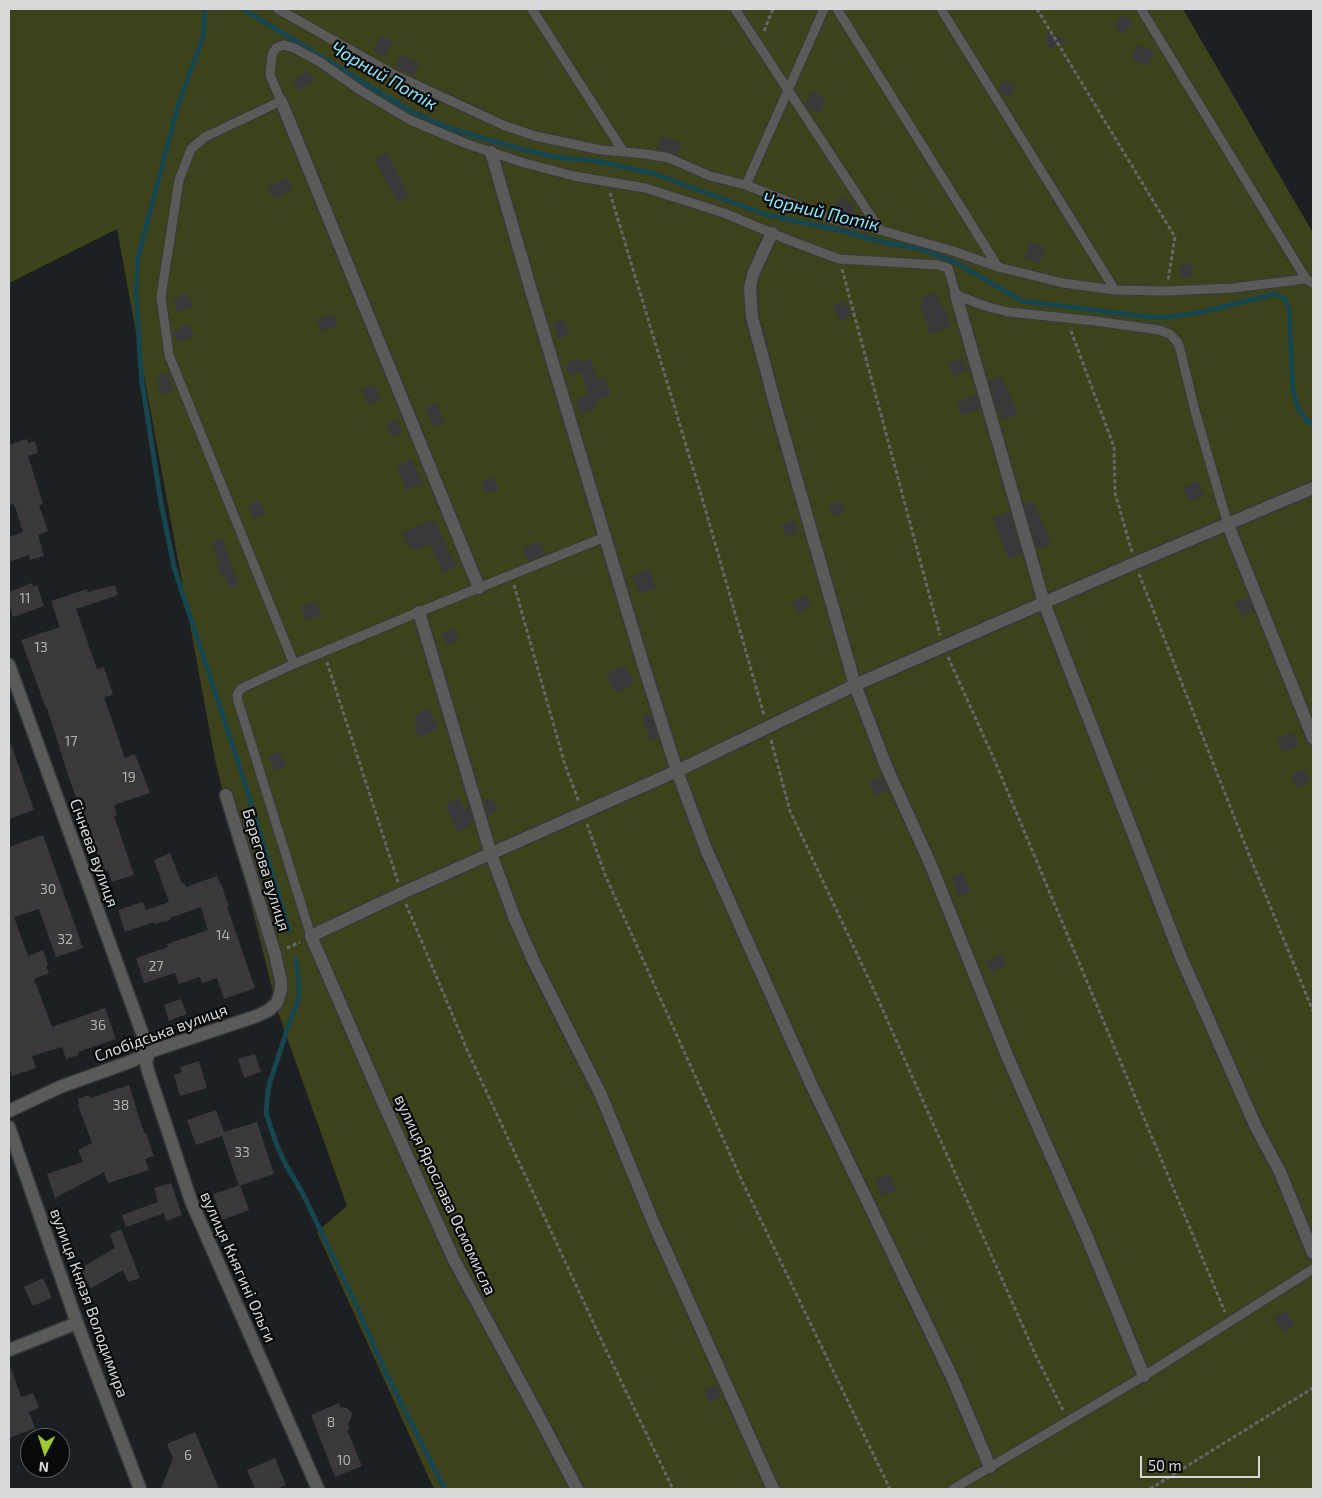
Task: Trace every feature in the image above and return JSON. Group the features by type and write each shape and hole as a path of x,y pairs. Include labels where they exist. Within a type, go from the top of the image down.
{"street":[{"path":"281,101 479,588"},
{"path":"491,152 676,771 706,849 811,1084 952,1377 990,1467"},
{"path":"772,233 753,274 750,288 752,317 854,685 886,766 933,872 1008,1058 1144,1376"},
{"path":"956,295 1044,603 1181,957 1256,1126 1280,1172 1313,1253"},
{"path":"311,936 402,893 676,771 854,685 1313,488"},
{"path":"1228,525 1313,738"},
{"path":"419,612 491,854 515,919 534,962 601,1095 653,1222 773,1489"},
{"name":"Січнева вулиця","path":"9,665 149,1052"},
{"name":"Берегова вулиця","path":"226,795 275,954"},
{"name":"вулиця Ярослава Осмомисла","path":"311,936 454,1260 577,1489"},
{"name":"Слобідська вулиця","path":"10,1109 60,1087 132,1061 149,1052 249,1019 270,1010 279,999 281,990 275,954"},
{"name":"вулиця Княгині Ольги","path":"149,1052 146,1062 148,1071 191,1201 318,1489"},
{"name":"вулиця Князя Володимира","path":"9,1127 77,1323 140,1489"},
{"path":"9,1350 77,1323"}],"lane":[{"path":"278,9 393,74 503,125 535,136 570,144 601,150 623,151 669,158 710,176 746,185 832,219 880,230 953,251 998,268 1063,283 1116,290 1166,291 1232,288 1309,281 1141,9"},
{"path":"532,9 623,151"},
{"path":"735,9 880,230"},
{"path":"746,185 824,9"},
{"path":"837,9 998,268"},
{"path":"941,9 1116,290"},
{"path":"294,664 169,355 161,297 179,180 191,148 205,137 281,101 270,75 272,55 276,48 284,45 294,48 320,62 363,92 410,120 467,144 521,162 574,176 645,188 724,213 839,259 938,265 948,268 956,295 985,306 1008,312 1159,330 1170,334 1175,338 1180,349 1195,411 1228,525"},
{"path":"311,936 241,710 237,695 240,690 294,664 605,538"},
{"path":"952,1489 1144,1376 1313,1269"}],"path":[{"path":"758,45 773,9"},
{"path":"1037,9 1176,236 1166,291"},
{"path":"606,181 705,508 790,811 873,988 1036,1356 1068,1421"},
{"path":"839,259 943,647 994,759 1230,1322"},
{"path":"1066,318 1114,447 1115,493 1135,563 1250,857 1313,1011"},
{"path":"511,575 565,766 606,877 742,1182 890,1489"},
{"path":"324,652 402,893 468,1052 603,1343 674,1489"},
{"path":"275,954 311,936"},
{"path":"1150,1489 1313,1388"}],"green space":[{"path":"9,9 1183,9 1313,233 1313,1489 434,1489 317,1232 347,1206 278,1012 215,760 117,229 9,283"}],"building":[{"path":"1122,15 1133,22 1124,34 1113,27"},
{"path":"1048,33 1068,40 1050,50 1045,41"},
{"path":"381,35 393,41 385,57 373,51"},
{"path":"1137,44 1154,51 1148,66 1131,59"},
{"path":"401,54 420,64 413,76 395,66"},
{"path":"306,70 314,79 300,91 292,82"},
{"path":"1004,80 1015,84 1010,97 999,91"},
{"path":"811,91 826,98 820,113 807,108 805,104"},
{"path":"661,136 681,143 677,155 657,148"},
{"path":"387,152 409,197 398,203 375,160"},
{"path":"287,177 293,189 274,199 267,187"},
{"path":"844,196 856,209 849,216 843,215 834,205"},
{"path":"1031,242 1046,248 1039,264 1024,257"},
{"path":"1180,264 1193,264 1192,278 1180,277"},
{"path":"936,292 943,309 945,308 951,327 930,334 920,304 923,303 921,297"},
{"path":"187,293 193,306 178,312 173,299"},
{"path":"845,301 851,316 839,320 833,305"},
{"path":"333,313 338,325 321,332 316,320"},
{"path":"564,319 569,335 558,339 553,322"},
{"path":"189,324 194,336 178,343 173,331"},
{"path":"961,357 967,371 954,376 948,363"},
{"path":"579,358 580,362 590,358 598,380 604,377 611,395 597,400 598,404 594,406 595,409 580,414 576,402 578,401 577,399 589,394 580,371 570,376 565,364"},
{"path":"170,374 173,393 159,394 157,375"},
{"path":"1000,375 1014,403 1017,414 1002,420 989,381"},
{"path":"375,385 381,400 368,405 362,389"},
{"path":"976,394 980,409 962,415 957,402"},
{"path":"437,403 444,423 433,427 425,408"},
{"path":"397,419 403,432 391,437 386,424"},
{"path":"27,439 28,443 35,441 38,453 28,456 43,504 39,505 48,531 38,535 44,556 30,560 29,555 9,562 9,537 23,532 14,504 9,505 9,445"},
{"path":"412,459 423,484 406,490 397,466"},
{"path":"494,477 499,490 486,494 481,481"},
{"path":"1198,481 1204,495 1190,502 1183,487"},
{"path":"259,500 265,514 253,519 248,505"},
{"path":"840,501 845,512 834,517 828,506"},
{"path":"1033,501 1051,542 1047,544 1048,546 1037,549 1024,505"},
{"path":"1009,512 1022,554 1008,559 992,518"},
{"path":"434,519 456,567 443,573 430,544 418,550 417,548 411,550 402,533"},
{"path":"794,520 798,532 786,537 782,525"},
{"path":"222,538 239,584 229,588 224,575 221,576 216,563 219,562 211,542"},
{"path":"540,541 545,554 528,561 522,548"},
{"path":"649,569 657,587 640,594 632,576"},
{"path":"32,583 33,587 37,585 44,606 13,617 9,604 9,592"},
{"path":"115,585 118,595 76,609 97,669 104,667 113,695 104,697 125,758 135,754 150,793 114,805 117,815 114,816 134,875 112,882 108,870 104,872 92,842 47,708 21,640 60,627 51,601 87,589 88,592"},
{"path":"806,595 812,606 798,613 792,602"},
{"path":"1248,597 1254,611 1242,616 1234,602"},
{"path":"316,601 322,615 306,621 301,607"},
{"path":"454,628 459,640 446,645 442,634"},
{"path":"621,666 627,668 634,679 631,685 616,693 606,674"},
{"path":"429,708 439,728 419,738 414,726 416,725 415,715"},
{"path":"650,713 658,738 650,741 642,716"},
{"path":"1294,732 1299,745 1283,752 1277,738"},
{"path":"9,744 11,744 34,810 9,819"},
{"path":"280,751 286,766 275,771 268,756"},
{"path":"1305,769 1310,781 1297,788 1291,775"},
{"path":"882,776 888,791 875,796 869,781"},
{"path":"459,798 465,810 469,808 473,822 458,832 445,805"},
{"path":"492,798 498,811 488,815 484,802"},
{"path":"43,835 83,948 56,957 39,909 14,917 28,956 43,950 48,965 46,966 49,973 34,979 52,1027 105,1008 116,1039 78,1052 79,1055 66,1059 62,1047 32,1056 36,1068 12,1076 9,1066 9,847"},
{"path":"170,853 182,884 184,883 186,887 217,876 255,988 224,999 217,978 202,983 200,977 179,984 175,973 144,983 136,958 168,947 167,944 208,930 201,907 170,918 170,920 155,924 154,922 125,932 118,910 143,902 146,910 169,902 154,860"},
{"path":"963,872 971,892 959,897 951,876"},
{"path":"1002,955 1007,966 990,972 986,961"},
{"path":"181,999 187,1014 169,1021 164,1005"},
{"path":"255,1054 261,1072 244,1078 238,1059"},
{"path":"199,1061 207,1088 180,1096 174,1075 182,1072 180,1067"},
{"path":"129,1085 144,1133 146,1133 154,1156 145,1159 149,1170 108,1183 104,1172 55,1198 47,1174 83,1162 78,1150 92,1143 78,1105 78,1099 89,1095 90,1098"},
{"path":"216,1110 224,1132 257,1122 274,1174 239,1186 222,1136 196,1145 187,1120"},
{"path":"889,1174 896,1190 881,1196 875,1179"},
{"path":"171,1183 182,1215 166,1221 164,1213 126,1227 122,1215 158,1202 154,1188"},
{"path":"240,1185 249,1210 222,1220 213,1194"},
{"path":"121,1229 140,1278 128,1282 123,1270 91,1288 79,1269 115,1248 110,1234"},
{"path":"43,1278 52,1298 33,1306 24,1287"},
{"path":"1285,1310 1295,1324 1284,1332 1274,1318"},
{"path":"9,1368 11,1368 21,1397 33,1393 39,1408 29,1412 35,1428 20,1428 20,1434 9,1438"},
{"path":"715,1385 721,1397 709,1403 704,1391"},
{"path":"339,1403 340,1407 347,1408 352,1413 348,1424 350,1429 347,1430 362,1466 335,1477 311,1415"},
{"path":"195,1432 219,1489 161,1489 173,1458 167,1444"},
{"path":"275,1458 286,1485 276,1489 255,1489 247,1470"}],"waterway":[{"path":"205,9 203,37 178,106 138,257 136,292 142,382 161,503 174,567 244,780 289,930"},
{"name":"Чорний Потік","path":"243,9 410,111 449,128 520,149 556,157 596,161 652,173 767,215 920,249 953,261 1022,301 1149,317 1169,317 1201,312 1276,294 1285,299 1289,308 1293,390 1298,408 1307,421 1313,425"},
{"path":"296,959 299,985 298,1001 270,1082 266,1113 277,1146 286,1165 303,1194 354,1300 386,1373 445,1489"}]}
